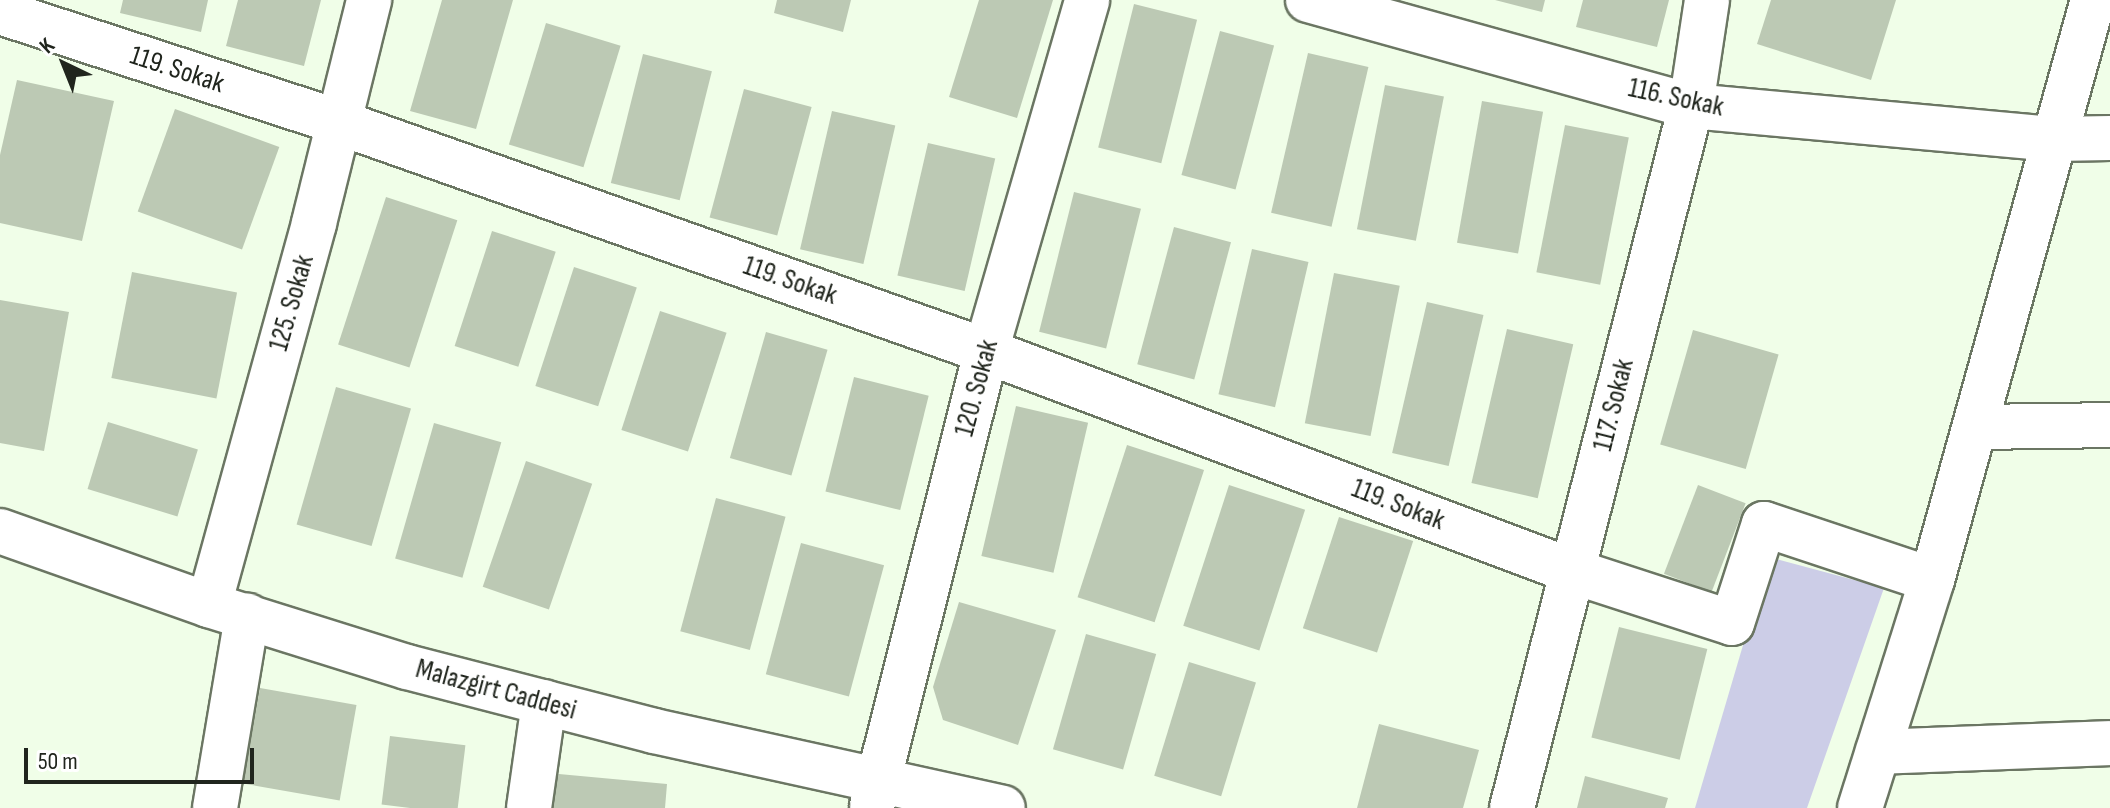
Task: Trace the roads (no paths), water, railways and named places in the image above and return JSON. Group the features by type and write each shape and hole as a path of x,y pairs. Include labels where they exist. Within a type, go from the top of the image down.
{"street":[{"name":"125. Sokak","path":"215,808 228,610 338,122 369,0"},
{"name":"120. Sokak","path":"873,794 986,351 1087,0"},
{"name":"116. Sokak","path":"1308,0 1691,106 2055,139 2110,138"},
{"name":"117. Sokak","path":"1512,808 1691,106 1707,0"},
{"path":"1860,808 1932,580 2093,0"},
{"name":"119. Sokak","path":"0,12 338,122 986,351 1572,571 1732,623 1764,524 1932,580"},
{"path":"1975,427 2110,425"},
{"name":"Malazgirt Caddesi","path":"0,531 228,610 873,794 1003,808"},
{"path":"529,808 544,702"},
{"path":"1878,752 2110,743"}]}
